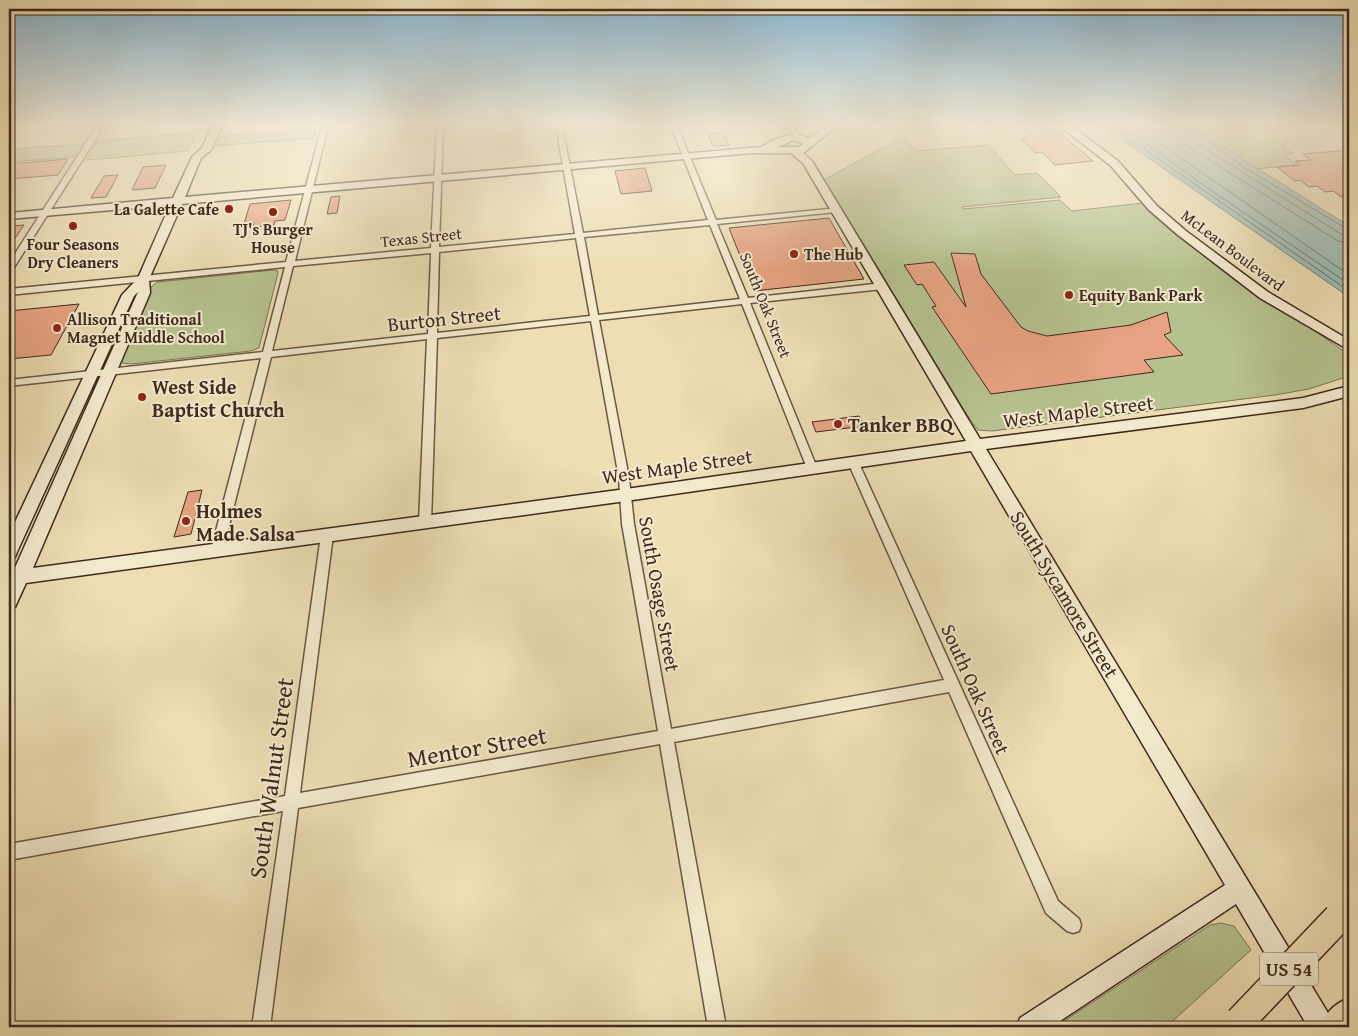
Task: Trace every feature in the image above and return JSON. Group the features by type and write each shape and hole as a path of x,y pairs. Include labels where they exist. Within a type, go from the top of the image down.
{"highway":[{"name":"US 54","path":"1234,1025 1344,912"},
{"path":"1337,1027 1349,1014"}],"street":[{"path":"9,270 70,174"},
{"path":"9,552 90,374 128,295 143,279 190,174"},
{"path":"217,550 312,174"},
{"path":"425,522 438,174"},
{"path":"9,216 481,174"},
{"name":"South Osage Street","path":"568,174 626,484 628,524 717,1027"},
{"name":"South Oak Street","path":"693,174 812,468"},
{"name":"South Sycamore Street","path":"815,174 1322,1027"},
{"name":"McLean Boulevard","path":"1123,174 1153,208 1182,233 1264,295 1349,346"},
{"name":"Texas Street","path":"9,292 836,210"},
{"path":"9,602 14,578 110,372 144,293 143,279"},
{"name":"Burton Street","path":"9,383 883,286"},
{"name":"West Maple Street","path":"14,578 626,495 976,444 1303,403 1349,391"},
{"name":"South Oak Street","path":"853,462 1052,907 1073,925"},
{"name":"South Walnut Street","path":"261,1027 327,535"},
{"name":"Mentor Street","path":"9,852 291,801 666,738 952,685"},
{"path":"1030,1027 1240,888"}],"green space":[{"path":"834,174 1038,174 1061,197 962,207 963,209 1060,200 1072,211 1143,203 1163,223 1349,355 1349,376 1309,389 1275,395 992,431 978,430 824,180"},
{"path":"278,271 278,273 259,348 251,351 131,364 122,363 121,359 152,286 158,282"},
{"path":"1221,923 1234,926 1251,950 1166,1027 1055,1027 1210,925"}],"water":[{"path":"1172,174 1267,174 1349,226 1349,297"}],"building":[{"path":"9,174 58,174 58,175 9,179"},
{"path":"139,174 162,174 155,188 132,190"},
{"path":"616,174 647,174 652,191 621,194"},
{"path":"1286,174 1349,174 1349,202 1333,191 1325,192 1317,186 1309,187 1300,180 1295,181"},
{"path":"118,175 106,197 91,198 104,176"},
{"path":"340,196 337,213 327,214 331,197"},
{"path":"291,200 285,220 275,221 274,225 253,227 254,223 244,224 250,204"},
{"name":"The Hub","path":"829,218 864,279 754,291 729,228"},
{"path":"24,225 9,247 9,230 11,226"},
{"name":"Equity Bank Park","path":"951,253 975,254 981,274 1021,327 1028,331 1047,336 1131,325 1167,312 1171,332 1164,335 1183,355 1144,360 1154,372 991,394 932,307 936,306 922,284 917,285 904,265 934,262 966,307"},
{"name":"Allison Traditional Magnet Middle School","path":"79,304 51,355 9,359 9,311"},
{"name":"Tanker BBQ","path":"859,416 864,426 816,432 812,422"},
{"name":"Holmes Made Salsa","path":"202,490 191,534 174,537 188,492"}],"place":[{"name":"La Galette Cafe","path":"229,209"},
{"name":"TJ's Burger House","path":"273,212"},
{"name":"Four Seasons Dry Cleaners","path":"73,226"},
{"name":"The Hub","path":"794,254"},
{"name":"Equity Bank Park","path":"1069,295"},
{"name":"Allison Traditional Magnet Middle School","path":"57,328"},
{"name":"West Side Baptist Church","path":"142,397"},
{"name":"Tanker BBQ","path":"838,424"},
{"name":"Holmes Made Salsa","path":"186,521"}]}
